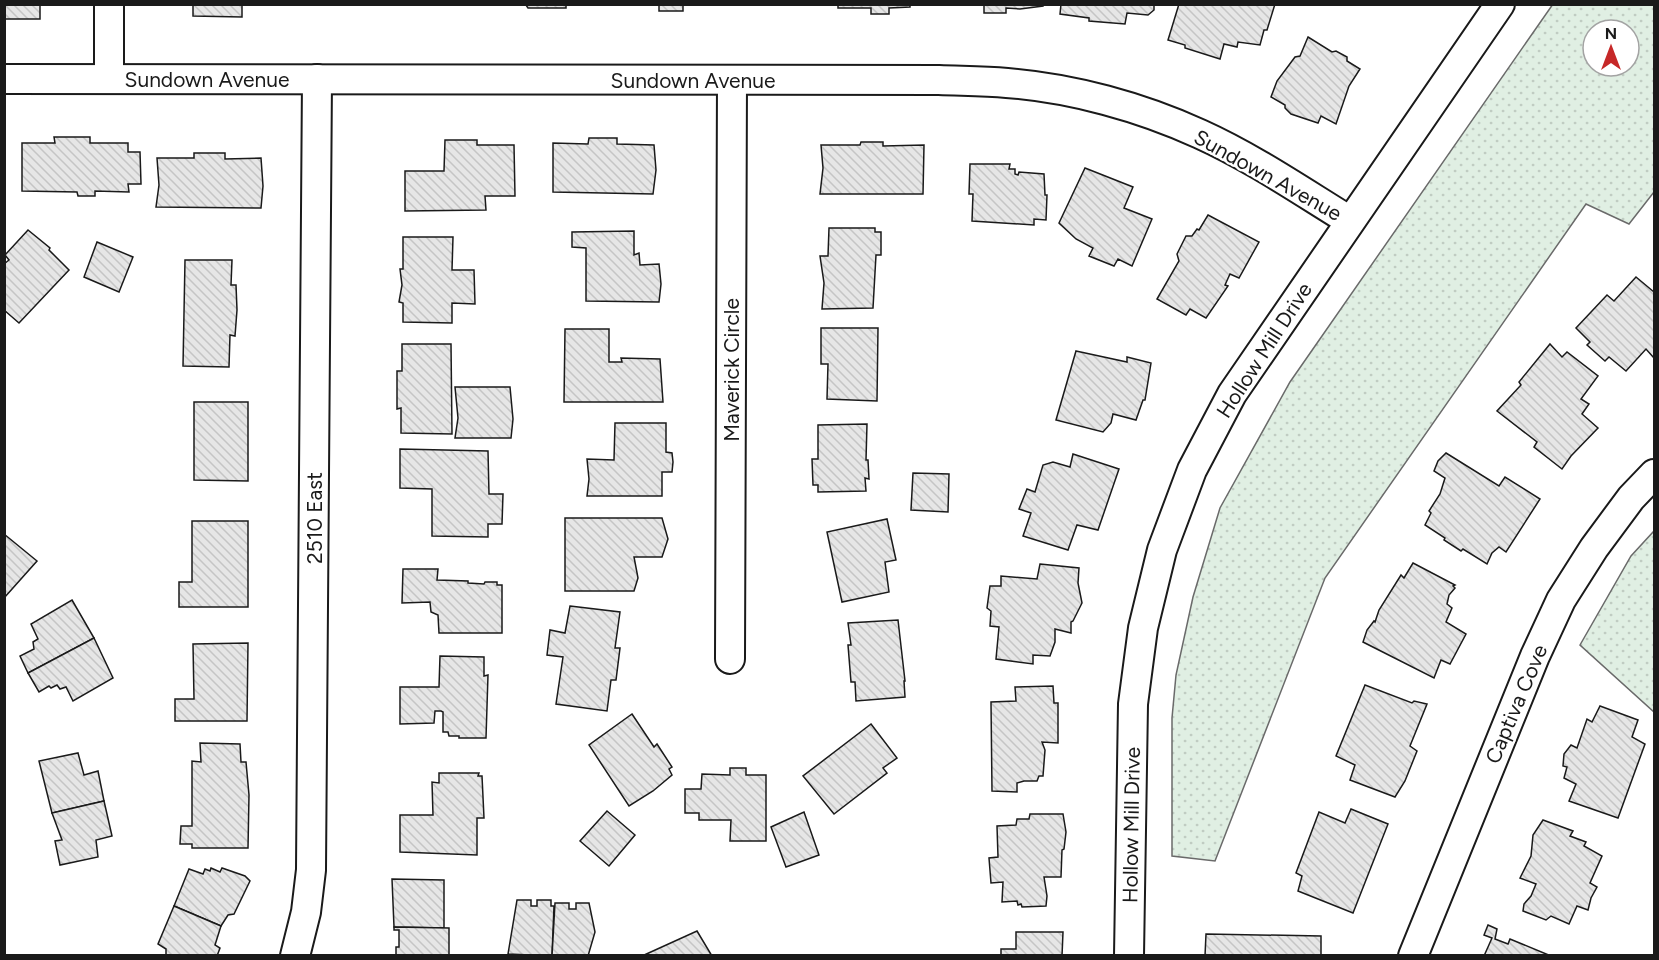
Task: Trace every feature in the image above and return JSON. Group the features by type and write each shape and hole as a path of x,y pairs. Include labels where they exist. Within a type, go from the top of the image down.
{"street":[{"path":"109,4 109,79"},
{"name":"Hollow Mill Drive","path":"1129,956 1133,704 1143,628 1162,550 1192,470 1232,394 1500,4"},
{"name":"Sundown Avenue","path":"4,79 939,80 1008,83 1075,93 1138,110 1199,134 1257,164 1350,221"},
{"name":"2510 East","path":"295,956 306,912 311,870 317,79"},
{"name":"Maverick Circle","path":"730,659 732,80"},
{"name":"Captiva Cove","path":"1413,956 1535,656 1561,600 1594,548 1631,498 1654,474"}],"green space":[{"path":"1553,4 1654,5 1654,192 1629,224 1586,204 1325,578 1215,861 1172,856 1172,718 1176,675 1193,597 1220,508 1290,382"},
{"path":"1654,531 1654,712 1580,645 1631,556"}],"building":[{"path":"4,4 40,4 40,19 4,19"},
{"path":"193,4 242,4 242,17 193,16"},
{"path":"598,4 566,5 566,8 528,8 526,5 506,5"},
{"path":"623,4 708,4 683,5 683,11 659,11 659,5"},
{"path":"838,4 910,4 910,7 889,8 889,14 871,14 871,8 838,8"},
{"path":"984,4 1043,4 1043,6 1006,8 1006,13 984,13"},
{"path":"1061,4 1154,4 1154,10 1148,15 1127,13 1125,24 1089,21 1089,18 1060,14"},
{"path":"1179,4 1275,4 1260,45 1238,42 1237,47 1224,44 1220,59 1168,40"},
{"path":"1308,37 1332,52 1336,51 1347,57 1347,61 1360,69 1349,86 1336,124 1321,116 1318,123 1291,114 1285,105 1271,97 1277,81 1295,57 1300,56"},
{"path":"54,137 90,137 90,143 128,143 128,152 140,152 141,184 128,184 129,192 95,191 95,196 78,196 77,192 22,191 22,143 55,143"},
{"path":"589,138 617,138 617,144 654,145 656,170 653,194 553,192 553,143 588,144"},
{"path":"445,140 477,140 477,145 514,145 515,196 485,196 486,210 405,211 405,171 444,171"},
{"path":"861,142 883,142 883,146 924,145 923,194 820,194 823,168 821,145 860,145"},
{"path":"194,153 225,153 225,159 261,158 263,186 261,208 156,207 159,185 157,158 194,158"},
{"path":"970,164 1010,164 1009,169 1015,169 1015,174 1018,175 1019,172 1044,174 1045,195 1047,195 1046,220 1034,219 1034,225 972,221 973,194 969,194"},
{"path":"1085,168 1133,187 1124,208 1152,219 1132,266 1118,259 1114,266 1089,256 1093,248 1076,239 1059,223"},
{"path":"1208,215 1259,242 1239,278 1230,274 1225,285 1228,286 1206,318 1190,309 1186,315 1157,299 1179,261 1177,254 1186,236 1192,236 1197,229 1199,230"},
{"path":"829,228 875,228 875,232 881,232 881,255 876,255 873,308 822,309 824,283 820,256 828,256"},
{"path":"28,230 50,248 49,250 69,270 19,323 4,310 4,264 9,260 5,255"},
{"path":"634,231 634,255 639,253 640,265 659,264 661,284 659,302 586,301 586,248 572,247 572,232"},
{"path":"403,237 453,237 452,270 474,270 475,304 452,303 452,323 403,322 403,303 399,302 402,285 400,269 403,269"},
{"path":"97,242 133,257 119,292 84,277"},
{"path":"185,260 232,260 231,285 236,285 237,310 235,336 230,335 229,367 183,366"},
{"path":"1636,277 1654,292 1654,358 1646,349 1626,371 1609,357 1605,361 1587,345 1590,342 1576,328 1607,295 1614,301"},
{"path":"821,328 878,328 877,401 827,399 828,364 821,364"},
{"path":"565,329 609,329 609,362 622,362 621,358 660,359 663,402 564,402"},
{"path":"402,344 451,344 452,434 401,433 401,408 397,409 397,371 402,371"},
{"path":"1550,344 1562,357 1567,352 1598,376 1581,399 1589,404 1582,414 1598,428 1571,456 1562,469 1534,447 1537,442 1497,411 1521,385 1519,382"},
{"path":"1076,351 1127,362 1127,357 1151,363 1145,400 1143,400 1136,420 1113,414 1111,423 1103,432 1056,420"},
{"path":"455,387 510,387 513,419 511,438 455,438 458,418"},
{"path":"194,402 248,402 248,481 194,480"},
{"path":"615,423 666,423 666,452 672,453 673,462 672,472 662,472 662,496 587,496 589,479 587,459 614,460"},
{"path":"867,424 866,460 868,460 869,479 865,478 866,491 818,492 818,485 813,485 812,459 818,459 818,425"},
{"path":"400,449 488,451 489,494 503,494 502,524 488,524 488,537 432,536 432,489 400,488"},
{"path":"1446,453 1499,486 1505,477 1540,499 1506,552 1499,547 1492,553 1487,564 1463,549 1461,551 1425,525 1431,513 1429,511 1440,494 1445,478 1434,471 1438,461"},
{"path":"1073,454 1119,469 1098,530 1077,525 1068,550 1023,536 1031,513 1019,509 1027,489 1035,492 1043,465 1053,462 1070,467"},
{"path":"913,473 949,474 948,512 911,510"},
{"path":"565,518 662,518 668,539 662,557 634,557 638,578 634,591 565,591"},
{"path":"887,519 896,560 885,562 889,592 842,602 827,532"},
{"path":"192,521 248,521 248,607 179,607 179,582 192,582"},
{"path":"4,534 37,561 4,598"},
{"path":"1413,563 1455,585 1449,595 1447,604 1452,608 1446,622 1466,634 1450,664 1441,660 1434,678 1363,642 1367,630 1375,622 1379,610 1401,575 1404,578"},
{"path":"1040,564 1079,568 1078,583 1082,603 1071,622 1071,633 1055,629 1055,642 1050,656 1033,655 1033,664 996,659 999,627 990,626 991,611 987,608 990,586 1001,586 1001,576 1037,579"},
{"path":"403,569 438,569 437,580 484,584 485,582 497,582 497,585 502,585 502,633 439,633 438,615 431,612 430,602 402,603"},
{"path":"72,600 94,638 28,673 20,656 34,649 33,642 38,639 31,624"},
{"path":"570,606 620,612 615,648 620,648 616,680 611,680 607,711 556,704 563,657 547,655 550,630 565,633"},
{"path":"898,620 905,697 856,701 855,682 851,682 848,645 851,645 848,623"},
{"path":"94,638 113,678 73,701 66,687 60,689 57,685 51,688 49,686 39,692 28,673"},
{"path":"248,643 247,721 175,721 175,699 194,699 193,644"},
{"path":"440,656 484,657 484,676 488,675 486,738 449,736 448,732 443,732 443,712 441,711 435,711 434,723 400,724 400,687 439,687"},
{"path":"1365,685 1412,703 1414,701 1427,704 1410,746 1417,751 1405,781 1395,797 1350,780 1355,765 1336,756"},
{"path":"1053,686 1054,703 1058,703 1058,743 1042,742 1045,750 1043,776 1039,776 1037,781 1017,783 1017,792 992,791 991,702 1016,701 1015,687"},
{"path":"1600,706 1638,720 1632,737 1645,744 1618,818 1569,801 1576,784 1564,778 1567,767 1563,766 1564,754 1571,745 1577,748 1587,719 1592,722"},
{"path":"632,714 654,747 657,744 672,767 669,769 672,775 653,791 629,806 589,745"},
{"path":"871,724 897,758 883,768 887,773 834,814 803,776"},
{"path":"200,743 240,744 241,762 246,762 249,795 248,848 192,848 192,844 180,844 181,826 192,826 192,761 201,762"},
{"path":"78,753 84,775 98,771 104,801 52,813 39,761"},
{"path":"730,768 746,768 746,775 766,775 766,841 730,841 731,820 699,820 699,813 685,813 685,789 701,789 702,774 730,775"},
{"path":"439,773 479,773 478,776 482,776 484,818 477,818 477,855 400,852 400,815 433,815 432,782 439,783"},
{"path":"104,801 112,836 96,840 98,857 60,865 55,841 62,840 52,813"},
{"path":"1351,809 1388,824 1353,913 1298,891 1302,876 1296,873 1319,812 1345,823"},
{"path":"607,811 635,835 609,866 580,841"},
{"path":"804,812 819,855 786,867 771,827"},
{"path":"1030,814 1063,814 1066,832 1062,850 1061,877 1044,877 1046,906 1022,907 1017,901 1002,902 1003,882 991,883 989,858 998,857 997,826 1016,825 1017,819 1029,819"},
{"path":"1543,820 1573,831 1570,836 1586,842 1584,846 1602,856 1590,883 1597,887 1588,910 1577,906 1569,924 1551,916 1546,920 1523,911 1524,904 1531,896 1536,884 1520,878 1531,856 1533,835"},
{"path":"211,868 220,872 222,868 245,876 250,881 234,914 228,915 221,926 174,906 189,869 203,874 205,869 210,871"},
{"path":"392,879 444,880 444,928 394,927"},
{"path":"517,900 531,900 531,906 537,906 537,900 551,900 551,906 554,906 552,956 508,954"},
{"path":"555,903 569,903 569,909 576,909 576,903 589,903 595,932 588,956 552,956"},
{"path":"174,906 221,926 215,945 220,948 217,956 166,955 166,949 158,944"},
{"path":"1488,925 1497,929 1495,939 1508,944 1510,939 1551,956 1484,956 1492,938 1484,935"},
{"path":"394,927 449,928 449,956 396,956 396,947 399,947 399,930 394,930"},
{"path":"697,931 712,956 642,956"},
{"path":"1016,932 1063,932 1062,956 1001,956 1001,949 1016,949"},
{"path":"1206,934 1321,936 1321,956 1205,956"}]}
